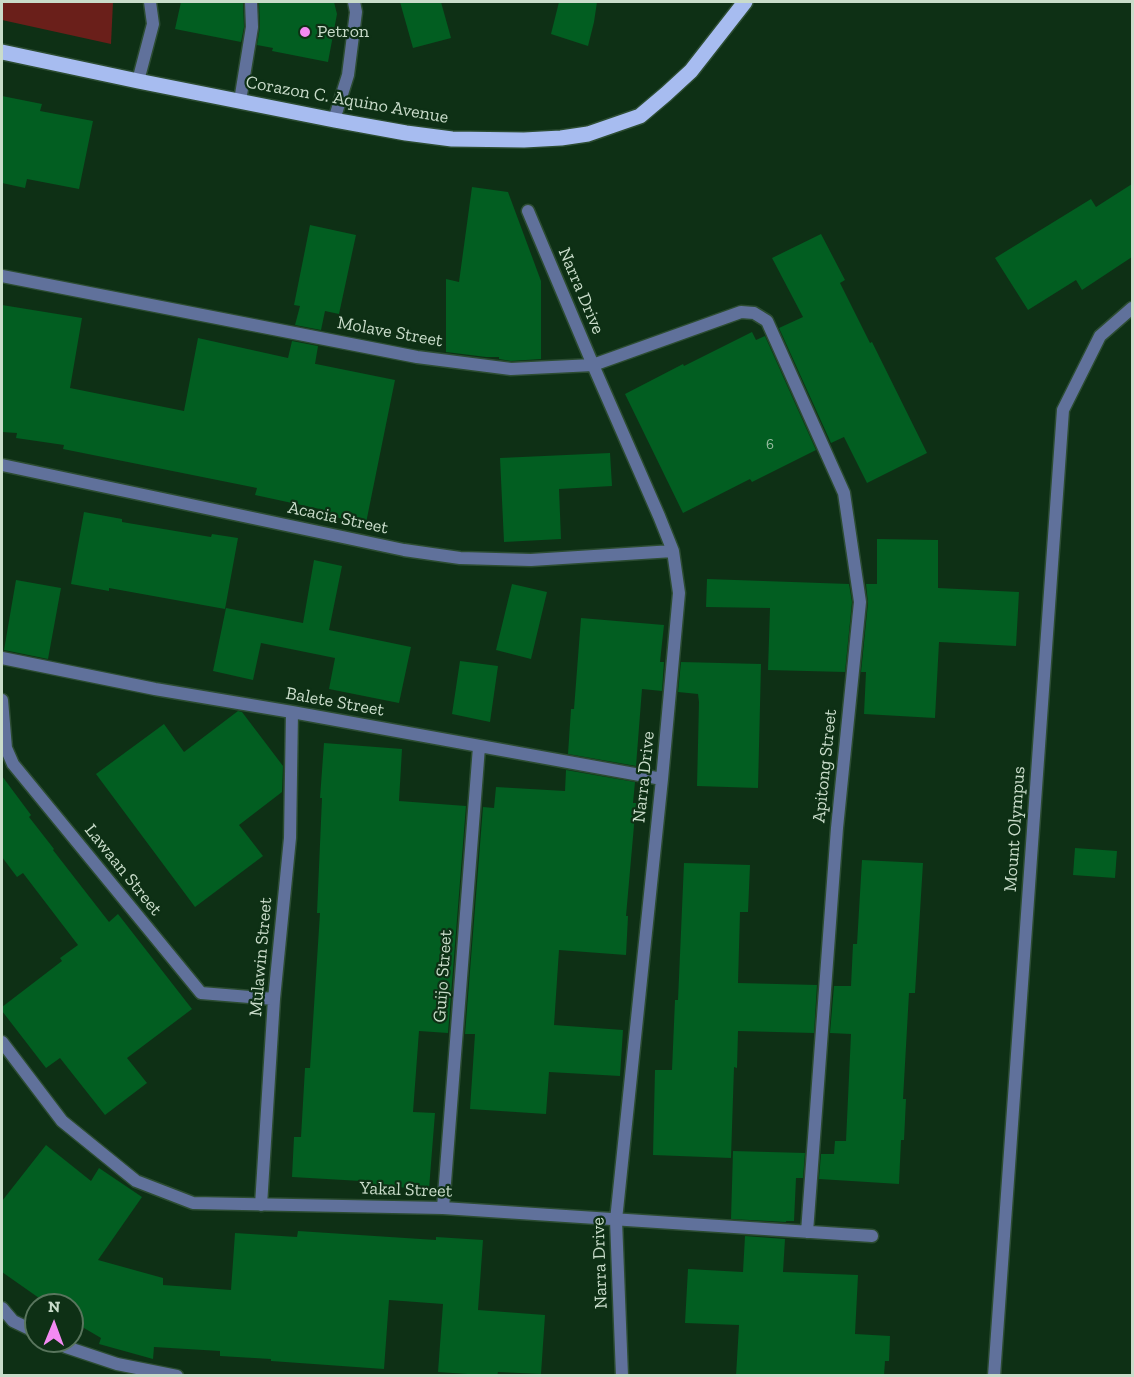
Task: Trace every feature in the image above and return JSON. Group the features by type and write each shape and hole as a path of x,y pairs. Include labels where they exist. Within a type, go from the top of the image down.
{"main road":[{"name":"Corazon C. Aquino Avenue","path":"2,52 406,133 452,139 561,138 588,134 640,116 691,71 745,2"}],"street":[{"path":"138,81 153,24 150,2"},
{"path":"240,101 252,27 251,2"},
{"path":"334,120 348,75 356,12 354,2"},
{"name":"Narra Drive","path":"528,211 673,551 679,592 616,1220 622,1376"},
{"name":"Molave Street","path":"2,276 417,357 511,369 592,365 741,312 754,313 767,321"},
{"name":"Mount Olympus","path":"994,1376 1063,410 1100,336 1132,308"},
{"name":"Apitong Street","path":"767,321 844,493 860,602 837,828 807,1232"},
{"name":"Acacia Street","path":"2,465 404,550 459,558 531,560 673,551"},
{"name":"Balete Street","path":"2,658 155,689 662,779"},
{"name":"Lawaan Street","path":"2,700 6,748 13,764 201,993 274,999"},
{"name":"Mulawin Street","path":"261,1205 274,999 290,838 292,712"},
{"name":"Guijo Street","path":"443,1209 479,747"},
{"name":"Yakal Street","path":"2,1042 62,1121 136,1182 193,1203 443,1209 872,1236"},
{"path":"2,1308 12,1321 24,1326"},
{"path":"84,1353 117,1364 177,1376"}],"shaded area":[{"path":"2,2 113,2 111,44 2,20"}],"building":[{"path":"181,2 243,2 244,27 241,42 175,29"},
{"name":"Petron","path":"259,2 334,2 337,14 328,62 272,51 273,48 257,45 260,27"},
{"path":"400,2 441,2 451,38 413,48"},
{"path":"559,2 597,2 588,46 551,34"},
{"path":"2,96 42,104 40,111 93,121 79,189 27,179 25,188 2,183"},
{"path":"1132,184 1132,257 1082,290 1076,280 1028,310 995,258 1091,199 1096,207"},
{"path":"472,187 508,192 541,281 541,359 511,361 499,359 499,357 446,352 446,279 459,282"},
{"path":"310,225 356,235 339,314 325,311 321,330 295,325 300,306 294,305"},
{"path":"821,234 845,280 840,283 927,453 867,483 844,437 831,443 779,328 803,317 772,258"},
{"path":"2,305 82,318 70,388 184,411 198,338 288,358 292,341 318,346 315,364 395,380 366,523 329,516 329,511 255,495 257,488 63,449 64,445 16,438 17,433 2,432"},
{"path":"752,332 756,340 765,336 816,450 752,482 750,479 683,513 625,394"},
{"path":"610,453 612,486 559,489 561,539 504,542 500,458"},
{"path":"84,512 122,519 122,522 211,537 212,534 238,538 225,609 109,588 109,591 71,584"},
{"path":"877,539 938,540 938,588 1019,592 1016,646 939,642 935,718 864,714 866,672 861,672 868,603 866,584 877,584"},
{"path":"314,560 342,566 329,630 411,647 399,703 329,689 335,658 261,643 253,680 213,671 226,608 303,623"},
{"path":"707,579 849,584 852,602 845,672 768,670 770,608 706,607"},
{"path":"16,580 61,588 48,659 4,650"},
{"path":"512,584 547,592 531,659 496,650"},
{"path":"581,618 664,625 660,662 664,662 662,691 642,689 636,766 568,754"},
{"path":"460,661 498,666 490,722 452,714"},
{"path":"681,662 761,664 758,788 697,786 698,694 678,692"},
{"path":"238,711 242,712 283,766 282,792 239,825 263,856 195,907 96,774 164,724 184,752"},
{"path":"324,743 402,749 399,801 466,806 448,1033 419,1031 413,1112 435,1113 429,1189 361,1185 361,1181 292,1177 294,1137 301,1137 305,1068 310,1068 320,913 317,913"},
{"path":"566,770 635,782 633,803 636,803 626,916 628,916 626,955 559,950 554,1025 623,1030 620,1076 549,1072 546,1114 470,1109 475,1034 465,1034 483,807 494,808 496,787 565,791"},
{"path":"2,776 53,850 109,922 118,914 192,1009 127,1058 147,1083 105,1115 60,1058 46,1068 2,1011 2,1007 62,961 60,958 78,945 23,873 17,877 2,857"},
{"path":"1075,848 1117,851 1115,878 1073,875"},
{"path":"862,860 923,863 915,993 909,993 903,1099 906,1099 904,1140 901,1140 899,1184 819,1179 821,1154 834,1154 835,1141 846,1141 851,1034 830,1033 834,986 851,986 853,944 857,944"},
{"path":"684,863 750,865 748,912 740,912 738,983 817,985 814,1033 738,1031 737,1068 734,1067 731,1158 653,1155 655,1070 672,1070 675,1000 678,1000"},
{"path":"46,1145 91,1181 99,1168 142,1197 98,1260 163,1278 163,1285 231,1290 235,1233 297,1237 298,1231 436,1240 436,1237 483,1240 478,1310 545,1315 541,1374 498,1372 497,1376 438,1372 443,1304 389,1300 384,1369 271,1361 271,1359 220,1356 220,1351 154,1347 153,1359 99,1344 101,1338 84,1328 84,1293 32,1293 2,1272 2,1201"},
{"path":"733,1151 805,1153 803,1178 796,1178 794,1221 731,1219"},
{"path":"745,1236 785,1239 783,1272 858,1275 855,1334 890,1336 889,1361 885,1361 884,1376 736,1376 739,1325 685,1323 688,1269 743,1272"}],"place":[{"name":"Petron","path":"305,32"}]}
